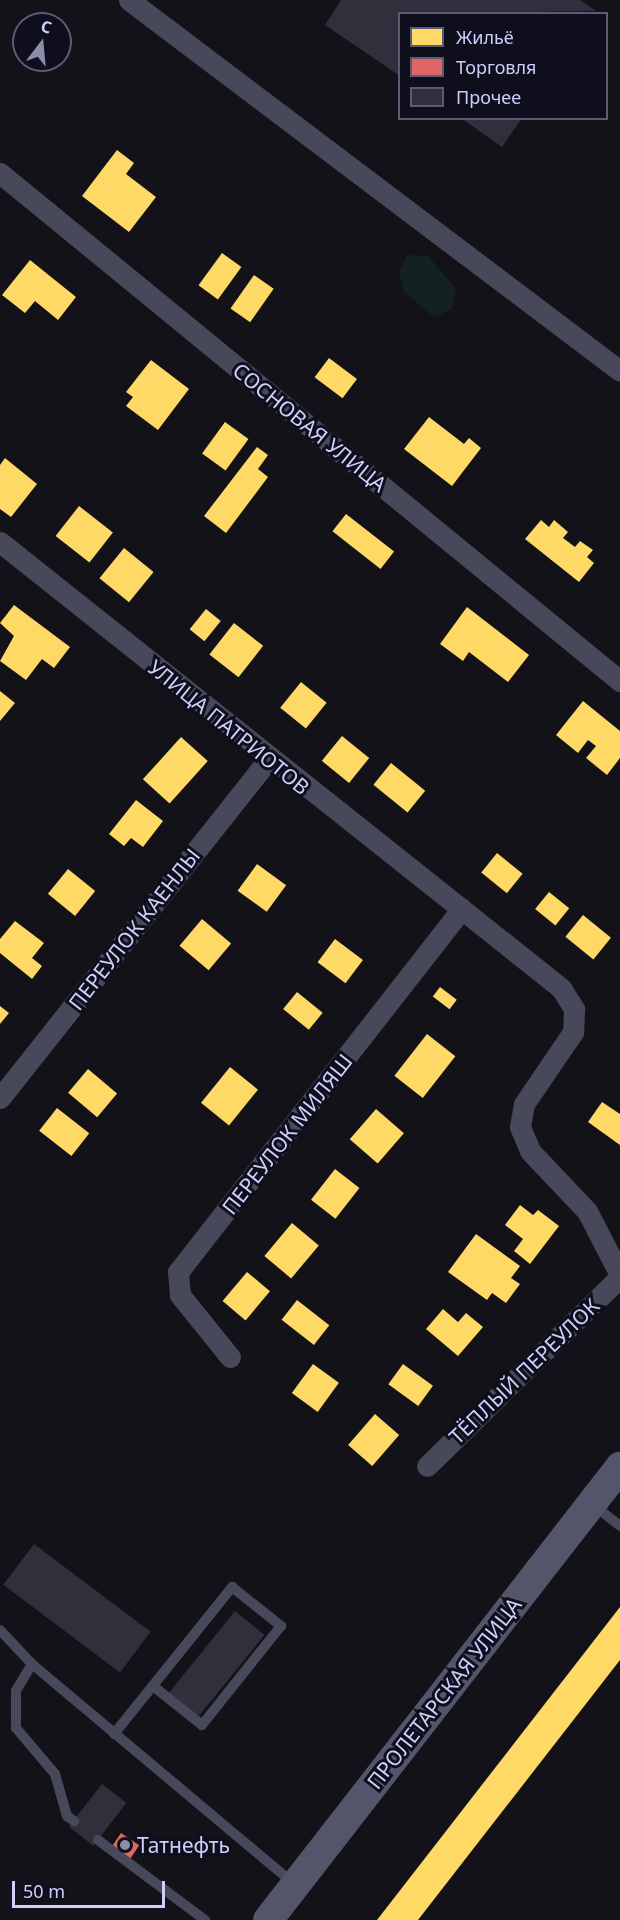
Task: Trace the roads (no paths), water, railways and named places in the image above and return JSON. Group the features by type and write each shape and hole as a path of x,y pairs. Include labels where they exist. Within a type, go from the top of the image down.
{"street":[{"path":"129,0 620,371"},
{"name":"СОСНОВАЯ УЛИЦА","path":"0,173 620,681"},
{"name":"УЛИЦА ПАТРИОТОВ","path":"1,545 461,913"},
{"name":"ПЕРЕУЛОК КАЕНЛЫ","path":"0,1098 268,760"},
{"name":"ТЁПЛЫЙ ПЕРЕУЛОК","path":"427,1466 620,1276 586,1211 530,1151 520,1127 524,1104 573,1032 569,998 461,913"},
{"name":"ПЕРЕУЛОК МИЛЯШ","path":"230,1356 180,1295 178,1272 461,913"},
{"name":"ПРОЛЕТАРСКАЯ УЛИЦА","path":"268,1920 620,1467"}],"lane":[{"path":"592,1504 620,1526"},
{"path":"114,1734 232,1587 281,1626 202,1725 153,1686"},
{"path":"0,1630 32,1664 294,1885"},
{"path":"32,1664 16,1691 16,1728 55,1774 67,1816 74,1821"},
{"path":"98,1840 205,1920"}],"place":[{"name":"Татнефть","path":"125,1845"}]}
